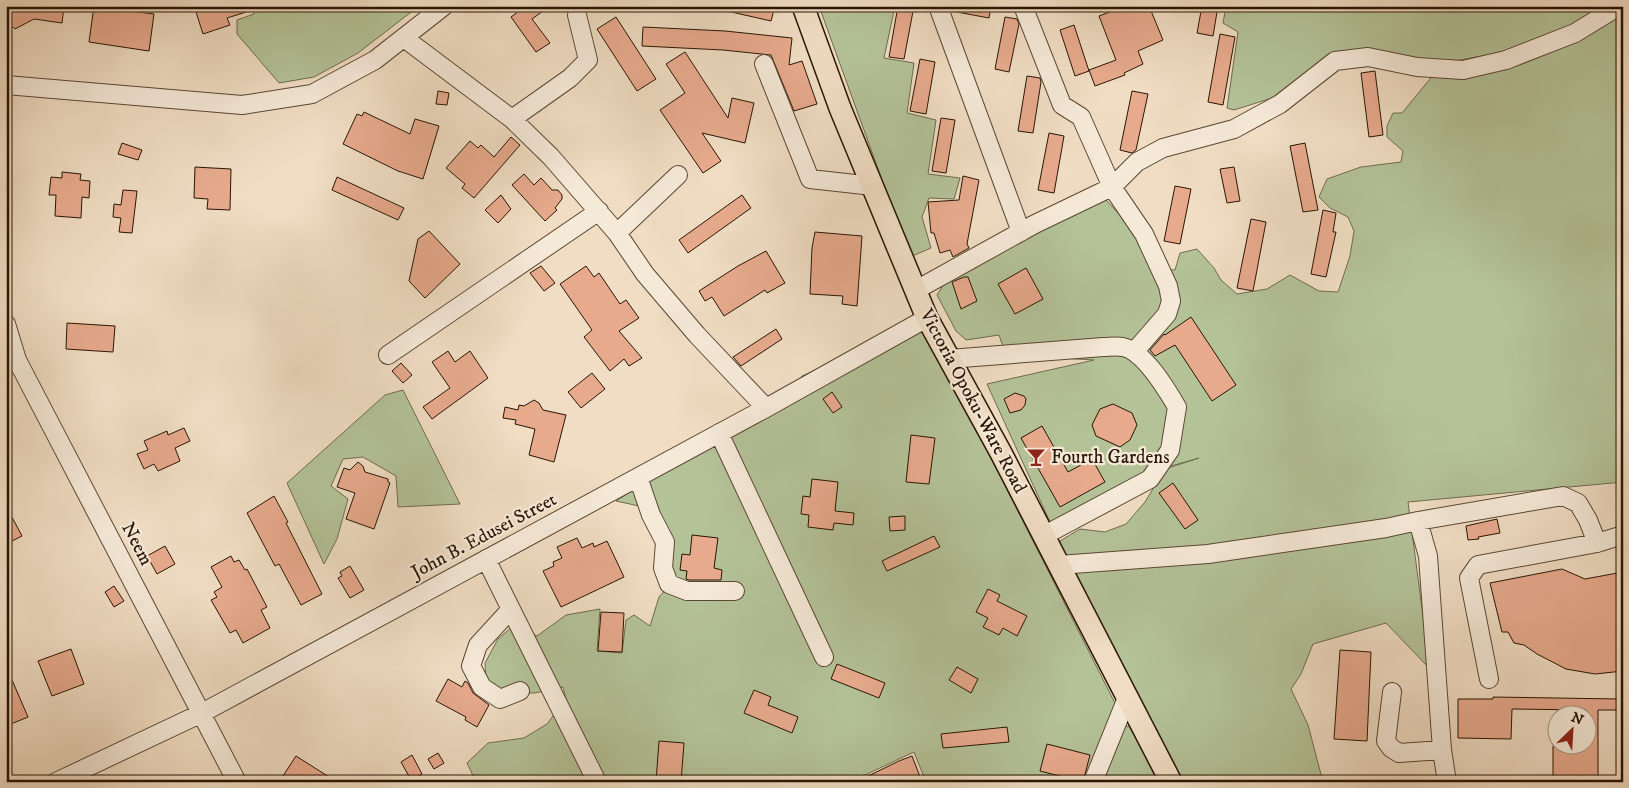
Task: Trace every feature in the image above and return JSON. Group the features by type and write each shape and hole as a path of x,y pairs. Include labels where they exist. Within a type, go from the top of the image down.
{"main road":[{"name":"Victoria Opoku-Ware Road","path":"804,6 840,108 927,318 1044,536 1171,782"}],"street":[{"path":"6,85 242,105 312,94 375,60 444,6"},
{"path":"938,6 1021,232"},
{"path":"1023,6 1062,105 1081,117 1112,187 1144,234 1168,286 1171,301 1167,314 1134,352"},
{"path":"916,290 1021,232 1112,187 1137,162 1163,148 1234,130 1280,104 1335,61 1368,57 1417,67 1463,70 1506,60 1566,36 1619,6"},
{"path":"512,120 570,78 588,60 577,15"},
{"path":"404,38 512,120 551,156 617,233 645,274 691,328 766,408"},
{"path":"764,64 810,179 873,186"},
{"path":"617,233 678,175"},
{"path":"388,355 599,211"},
{"name":"John B. Edusei Street","path":"56,782 202,712 766,408 927,318"},
{"name":"Neem","path":"6,324 17,360 237,782"},
{"path":"949,359 1123,347 1134,352 1160,378 1177,407 1170,450 1150,479 1044,536"},
{"path":"719,433 824,657"},
{"path":"638,477 651,515 665,542 663,568 669,584 687,591 736,591"},
{"path":"1059,565 1208,554 1386,528 1563,496 1578,503 1588,520 1597,543"},
{"path":"1418,521 1428,556 1442,750 1447,782"},
{"path":"1489,679 1469,578 1478,565 1597,543 1623,535"},
{"path":"486,559 598,782"},
{"path":"511,609 478,645 471,666 482,687 500,699 520,691"},
{"path":"1392,692 1386,742 1399,753 1442,750"},
{"path":"1093,782 1127,698"}],"green space":[{"path":"252,6 419,6 358,53 314,77 279,83 237,34 237,20 254,14"},
{"path":"819,6 895,6 884,58 914,63 907,113 936,120 928,174 960,178 954,199 929,198 922,217 931,248 910,257"},
{"path":"1226,6 1606,6 1590,16 1519,49 1444,63 1340,53 1272,98 1234,110 1227,108 1238,32 1223,23"},
{"path":"1623,12 1623,482 1408,502 1430,669 1386,623 1313,644 1301,674 1291,689 1308,725 1323,782 926,782 914,752 863,776 865,782 476,782 467,763 488,743 524,738 547,724 566,699 563,687 535,693 507,693 486,682 485,663 498,639 512,627 537,636 566,615 600,609 597,651 622,653 626,620 634,615 650,626 659,597 668,587 661,525 639,506 616,501 793,388 802,376 844,357 925,327 1127,727 1142,721 1059,558 1060,541 1080,529 1105,532 1126,524 1145,502 1165,469 1199,458 1140,475 1050,522 987,384 1094,360 1006,355 999,335 966,340 956,331 937,295 945,282 957,274 1105,199 1143,240 1159,269 1175,270 1180,253 1197,249 1214,268 1221,280 1237,294 1267,289 1290,275 1319,291 1338,292 1350,256 1354,231 1348,217 1330,208 1319,197 1327,179 1361,167 1401,162 1403,151 1387,137 1387,126 1393,113 1402,113 1434,74 1458,76 1512,67 1556,49"},
{"path":"403,390 460,504 398,507 396,476 363,457 343,459 331,486 348,499 337,539 324,564 287,483 385,395"}],"building":[{"path":"6,6 64,6 62,23 34,19 15,29 13,27 6,31"},
{"path":"94,6 154,14 149,51 89,42"},
{"path":"213,6 255,6 256,9 227,18 230,25 203,34 196,12"},
{"path":"526,6 550,6 532,19 550,43 536,52 511,17"},
{"path":"728,6 775,6 771,21 727,11"},
{"path":"898,6 914,6 904,59 889,57"},
{"path":"957,6 991,6 989,18 957,12"},
{"path":"1126,6 1149,6 1163,40 1138,51 1143,64 1124,73 1125,75 1095,86 1089,70 1116,60 1099,16"},
{"path":"1202,6 1218,6 1213,36 1197,33"},
{"path":"616,17 656,79 637,91 597,29"},
{"path":"1005,17 1017,19 1019,24 1009,72 995,69"},
{"path":"1074,25 1089,71 1075,76 1060,30"},
{"path":"643,27 725,31 792,38 789,65 802,61 817,104 794,111 771,55 723,50 642,46"},
{"path":"1220,34 1235,37 1223,105 1208,102"},
{"path":"685,52 728,118 732,98 754,103 745,143 702,133 721,161 703,173 660,110 685,93 666,64"},
{"path":"920,59 935,62 926,114 910,111"},
{"path":"1375,71 1383,135 1369,137 1361,73"},
{"path":"1027,76 1040,78 1041,82 1033,133 1018,131"},
{"path":"438,91 449,93 447,105 436,104"},
{"path":"1132,91 1148,94 1136,150 1132,153 1120,150"},
{"path":"364,112 410,134 415,119 439,126 423,179 398,171 343,144 357,114 362,116"},
{"path":"941,118 955,120 946,173 932,171"},
{"path":"1049,133 1064,136 1054,193 1038,190"},
{"path":"511,137 520,145 474,198 462,188 465,184 446,168 470,141 478,148 481,145 494,157"},
{"path":"122,143 142,150 138,160 118,154"},
{"path":"1305,143 1318,210 1303,212 1290,146"},
{"path":"195,167 231,169 230,210 207,209 208,199 194,198"},
{"path":"1234,167 1240,201 1227,203 1220,169"},
{"path":"62,172 81,174 80,180 90,181 89,198 82,197 81,218 55,216 56,195 49,195 51,177 62,178"},
{"path":"524,174 534,185 541,178 552,190 558,190 562,195 562,199 555,208 557,210 545,221 512,185"},
{"path":"963,176 979,180 967,244 969,248 953,257 950,250 940,253 934,233 931,233 928,202 959,200"},
{"path":"337,177 404,208 398,220 332,190"},
{"path":"1175,186 1191,189 1180,244 1164,241"},
{"path":"123,190 137,191 132,233 119,232 121,218 113,217 114,204 121,205"},
{"path":"501,195 511,209 498,223 485,210"},
{"path":"742,195 751,208 688,253 679,240"},
{"path":"1323,210 1336,213 1333,232 1336,232 1326,277 1311,274"},
{"path":"1251,219 1266,222 1253,291 1237,288"},
{"path":"429,231 460,264 425,298 409,281 418,239"},
{"path":"815,232 862,236 857,306 842,304 843,296 810,294 812,248"},
{"path":"766,251 785,283 767,293 765,290 724,316 712,297 705,301 699,291"},
{"path":"541,266 555,283 544,291 530,273"},
{"path":"586,266 594,277 599,273 620,304 626,300 639,318 619,331 642,358 629,366 624,359 610,371 584,337 592,330 560,284"},
{"path":"1026,268 1043,299 1015,314 998,284"},
{"path":"968,277 977,301 961,309 952,282"},
{"path":"1191,317 1236,385 1212,401 1175,345 1155,356 1150,350 1164,334"},
{"path":"67,323 115,326 113,352 66,349"},
{"path":"776,329 782,339 741,366 733,357"},
{"path":"448,351 455,362 470,351 488,378 432,419 423,407 450,388 432,362"},
{"path":"401,363 412,375 403,383 392,371"},
{"path":"592,373 605,389 581,408 568,392"},
{"path":"832,392 842,407 833,413 823,399"},
{"path":"1015,393 1024,396 1026,399 1025,405 1021,410 1010,413 1004,399"},
{"path":"534,400 539,403 543,410 566,415 554,462 529,455 535,429 515,424 516,420 503,418 505,407 518,410 519,405 524,406"},
{"path":"1113,404 1132,413 1137,425 1130,440 1120,447 1096,436 1092,425 1100,409"},
{"path":"1042,426 1068,472 1092,459 1105,482 1060,507 1021,438"},
{"path":"184,428 190,441 175,448 180,461 158,471 154,464 144,469 137,454 148,450 144,441 167,431 168,435"},
{"path":"911,435 935,438 929,484 906,482"},
{"path":"358,462 363,466 365,472 388,479 390,483 374,529 346,519 355,493 337,487 344,468 350,470"},
{"path":"812,479 838,482 835,511 854,513 853,525 834,523 833,530 808,527 809,515 801,514 803,496 810,497"},
{"path":"1173,483 1198,520 1185,529 1159,493"},
{"path":"274,496 322,594 301,605 279,564 275,566 247,513"},
{"path":"6,506 22,536 6,544"},
{"path":"905,516 905,530 890,531 889,517"},
{"path":"1497,519 1500,533 1468,540 1466,526"},
{"path":"692,535 718,538 714,568 722,570 721,580 689,580 686,579 687,571 680,570 682,554 690,555"},
{"path":"934,536 940,547 887,571 882,561"},
{"path":"577,538 582,548 593,543 594,547 607,541 624,577 561,607 543,571 554,566 553,562 562,558 557,547"},
{"path":"165,546 175,564 157,574 147,556"},
{"path":"231,556 234,562 239,560 245,570 247,569 267,607 261,610 270,628 243,643 236,630 230,633 211,600 217,597 214,592 222,587 211,567"},
{"path":"350,566 364,590 350,598 338,578 342,576 340,572"},
{"path":"1562,569 1585,579 1623,572 1623,671 1595,674 1566,669 1524,645 1514,643 1508,632 1502,632 1490,583"},
{"path":"114,586 124,601 114,607 105,592"},
{"path":"988,589 1000,595 997,601 1027,616 1017,636 1003,628 999,635 983,627 988,618 976,612"},
{"path":"601,612 624,613 622,652 598,651"},
{"path":"71,649 84,684 52,696 38,661"},
{"path":"1340,650 1371,652 1367,741 1334,739"},
{"path":"837,664 885,683 879,698 831,679"},
{"path":"6,666 28,717 6,726"},
{"path":"957,667 978,679 971,693 949,680"},
{"path":"448,679 462,687 465,681 473,693 489,705 477,727 465,720 466,717 436,701"},
{"path":"754,690 771,697 768,705 798,717 792,733 744,713"},
{"path":"1493,697 1619,699 1619,710 1598,710 1598,782 1553,782 1553,756 1596,756 1596,706 1546,706 1546,709 1512,709 1511,739 1458,738 1458,699 1493,699"},
{"path":"1007,727 1009,742 943,748 941,734"},
{"path":"659,741 684,743 681,782 656,782"},
{"path":"1047,744 1090,755 1083,782 1040,771"},
{"path":"438,753 444,763 434,769 428,759"},
{"path":"412,755 422,774 411,780 401,762"},
{"path":"296,756 337,782 293,782 283,776"},
{"path":"912,756 922,782 856,782 899,761"}],"place":[{"name":"Fourth Gardens","path":"1036,457"}]}
